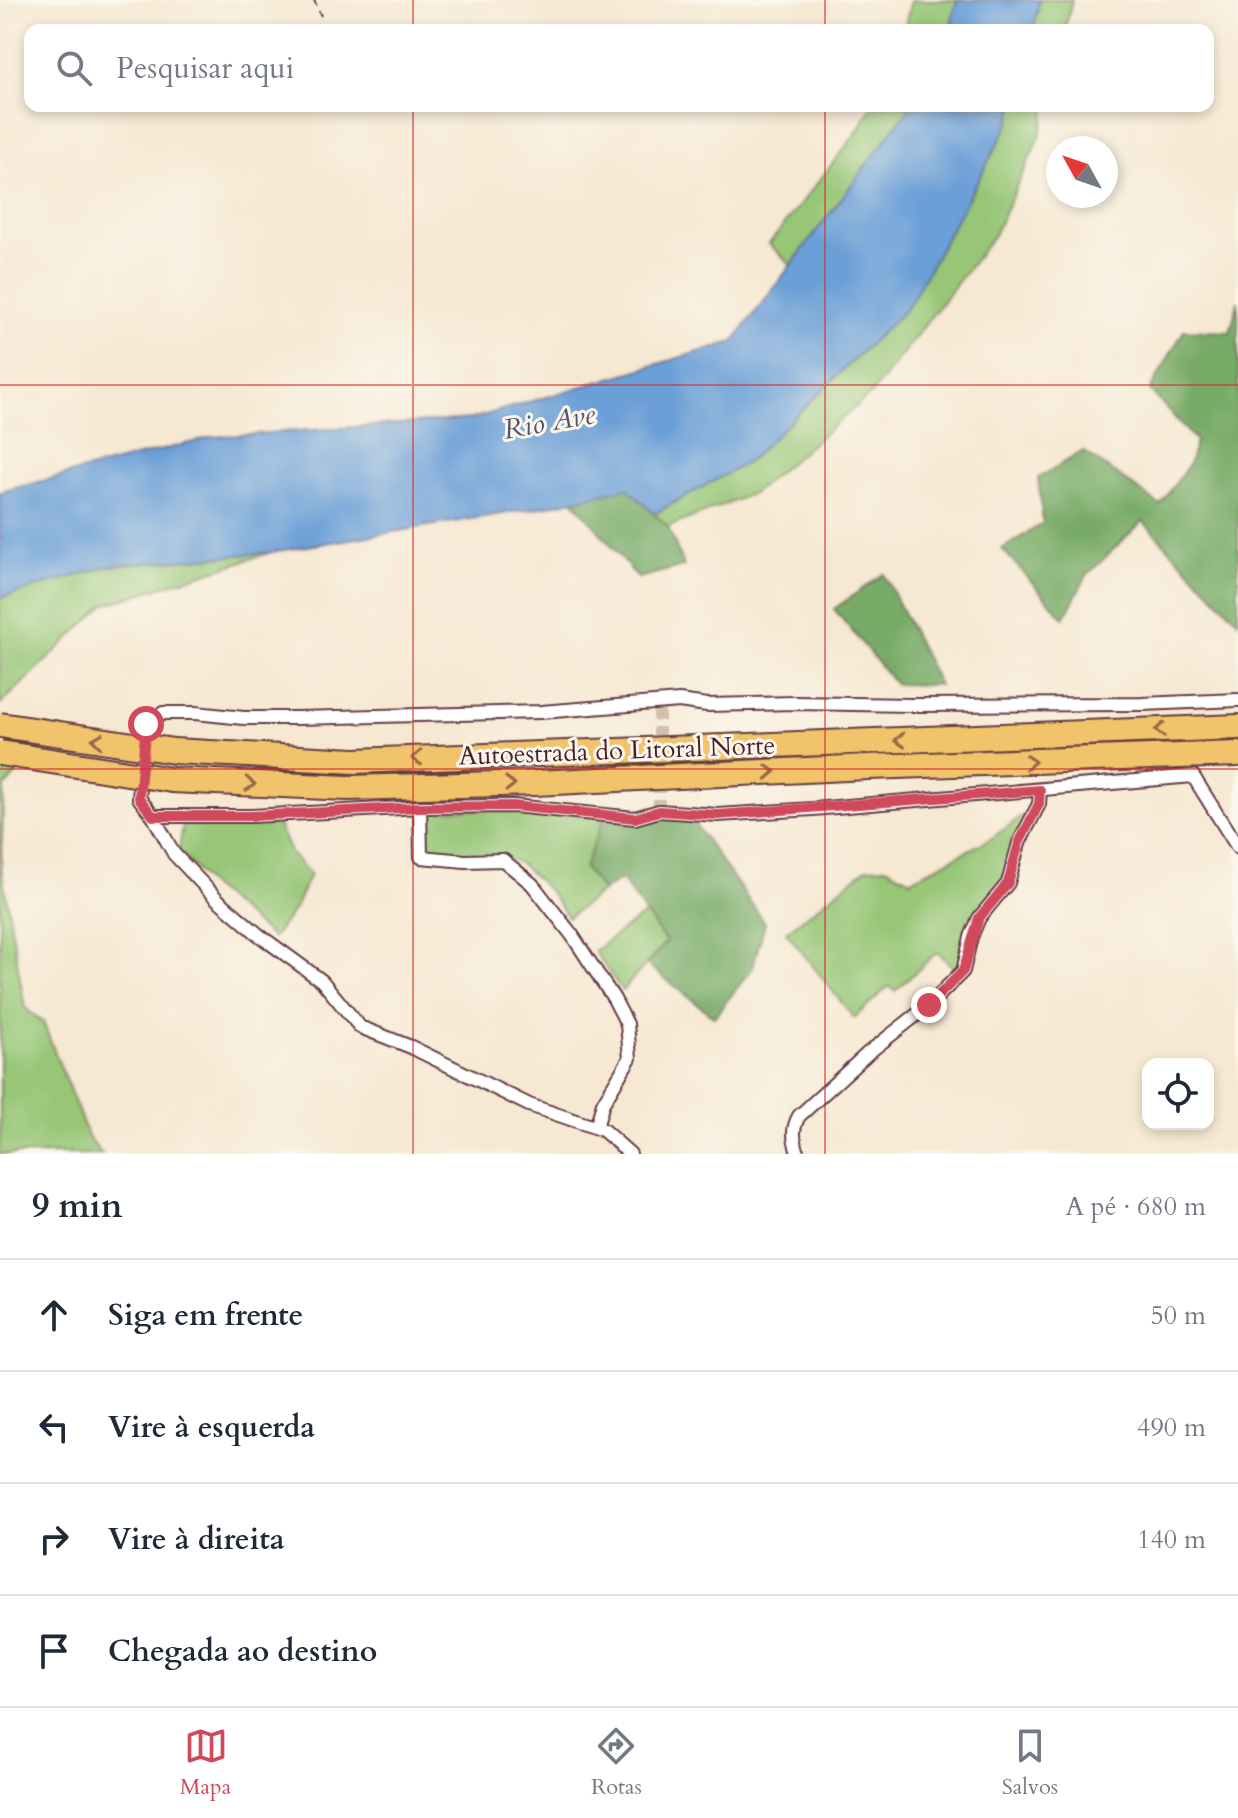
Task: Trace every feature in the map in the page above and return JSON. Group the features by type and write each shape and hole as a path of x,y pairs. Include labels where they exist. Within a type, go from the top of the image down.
{"highway":[{"name":"Autoestrada do Litoral Norte","path":"0,725 174,751 355,761 1238,727"},
{"name":"Autoestrada do Litoral Norte","path":"0,753 172,780 347,788 1238,754"}],"street":[{"path":"630,1154 603,1130 529,1105 411,1047 360,1027 322,981 259,935 217,899 174,854 139,798 146,724 163,713 297,718 541,712 679,701 707,705 911,705 1142,704 1238,700"},
{"path":"153,816 252,816 420,807 528,807 635,818 659,811 718,815 1193,776 1238,848"},
{"path":"798,1154 793,1138 794,1125 799,1116 868,1053 929,1005 963,971 979,918 1008,883 1019,843 1039,804 1040,790"},
{"path":"420,807 421,857 503,860 532,884 572,935 614,999 627,1024 630,1058 603,1103 596,1128"}],"path":[{"path":"314,0 321,16"}],"green space":[{"path":"911,0 957,0 951,24 905,24"},
{"path":"1040,0 1072,0 1066,24 1034,24"},
{"path":"868,112 906,112 791,265 769,244 855,135"},
{"path":"1012,112 1046,112 1040,136 994,235 872,393 754,493 668,527 654,514 748,462 908,307 1010,122"},
{"path":"1238,301 1238,621 1143,521 1087,575 1064,618 1002,549 1043,523 1038,478 1083,451 1160,505 1189,464 1196,441 1150,390 1184,330 1230,332"},
{"path":"628,488 668,527 684,566 638,578 573,500"},
{"path":"272,552 104,605 0,705 0,598 109,566"},
{"path":"884,574 939,685 895,684 834,609"},
{"path":"0,768 18,772 4,788 1,866 25,1008 43,1022 89,1139 102,1154 0,1154"},
{"path":"1033,808 1000,887 966,933 960,964 955,969 937,952 895,991 889,986 854,1018 786,932 867,868 886,867 911,880 992,838"},
{"path":"506,809 604,818 584,868 603,891 568,917 550,892 521,864 503,855 463,858 431,854 424,844 424,816 429,810"},
{"path":"657,816 689,816 765,923 752,969 714,1017 647,964 666,942 621,879 603,891 584,868 604,818 633,824"},
{"path":"277,822 290,853 310,874 296,906 273,938 208,884 179,850 183,825"},
{"path":"646,913 666,942 622,991 594,951"}],"water":[{"path":"957,0 1040,0 1034,24 951,24"},
{"name":"Rio Ave","path":"906,112 1012,112 1010,122 908,307 748,462 654,514 628,488 538,508 272,552 109,566 0,598 0,492 212,437 471,419 733,342"}],"tunnel":[{"path":"659,703 659,811"}],"route":[{"path":"146,724 139,798 153,816 252,816 420,807 513,806 635,818 659,811 718,815 1040,790 1039,804 1019,843 1008,883 979,918 963,971 929,1005"}]}
